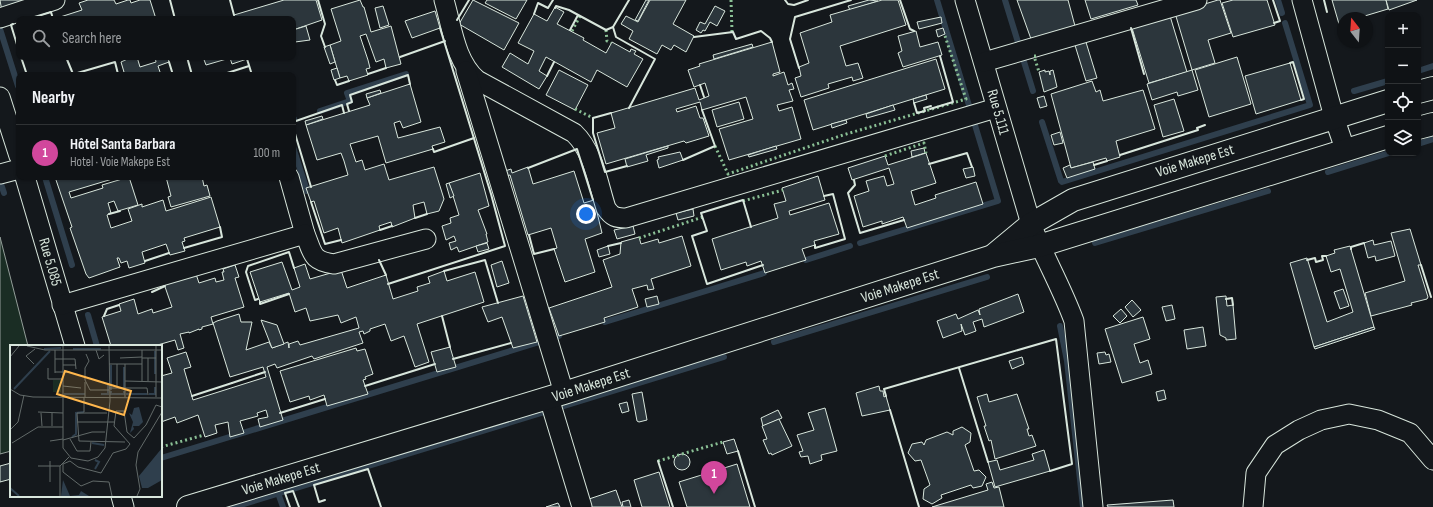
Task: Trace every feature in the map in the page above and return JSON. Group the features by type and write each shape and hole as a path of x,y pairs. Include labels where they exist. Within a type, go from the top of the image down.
{"main road":[{"path":"1421,91 1433,88"},
{"name":"Voie Makepe Est","path":"993,256 1031,224 1062,205 1095,192 1385,102"},
{"path":"1421,127 1433,124"},
{"name":"Voie Makepe Est","path":"188,507 557,396 993,256 1039,246 1345,149 1385,138"}],"street":[{"path":"0,18 55,0"},
{"path":"444,0 461,59 466,71 557,396 582,507"},
{"name":"Rue 5.111","path":"965,0 1031,224 1039,246 1067,300 1074,322 1093,507"},
{"path":"984,62 1146,7 1197,0"},
{"path":"1302,0 1334,117 1345,149"},
{"path":"466,71 477,80 574,133 582,140 588,152 606,208 610,215 616,218 626,218 996,108"},
{"path":"0,97 16,147"},
{"path":"0,174 16,170"},
{"name":"Rue 5.085","path":"26,180 75,345"},
{"path":"290,180 304,234 313,257 322,263 334,264 426,239"},
{"path":"62,305 304,234"},
{"path":"1253,507 1256,473 1275,445 1298,430 1321,420 1349,414 1378,420 1410,433 1433,460"},
{"path":"120,497 124,507"}],"green space":[{"path":"0,237 28,345 10,345 10,451 0,454"}],"building":[{"path":"0,0 27,0 2,12"},
{"path":"88,0 114,0 116,4 128,0 130,0 131,3 140,0 150,0 155,16 63,16 82,10 79,3"},
{"path":"284,0 316,0 322,20 296,29 296,16 234,15"},
{"path":"360,0 364,7 371,32 391,26 401,64 386,68 384,59 376,62 366,34 360,36 370,68 366,69 368,75 349,81 347,76 340,78 330,45 341,41 331,9"},
{"path":"473,0 519,23 504,50 459,24"},
{"path":"487,0 527,0 516,19 485,3"},
{"path":"646,0 649,0 638,21 635,20"},
{"path":"650,0 686,0 673,24 694,36 686,52 674,45 671,50 662,45 657,54 629,39 633,31 621,24 626,16 638,22"},
{"path":"869,0 878,1 850,10 848,6"},
{"path":"882,0 898,0 906,25 840,46 846,66 858,63 863,78 853,81 852,77 828,84 829,88 801,97 795,78 801,76 799,67 809,63 800,33 832,22 830,15"},
{"path":"1017,0 1068,0 1075,26 1031,39"},
{"path":"1085,0 1136,0 1138,5 1091,19"},
{"path":"1220,0 1231,33 1208,40 1215,63 1192,70 1175,13"},
{"path":"1233,0 1267,0 1275,25 1233,37 1222,3"},
{"path":"1332,0 1386,0 1388,9 1373,14 1373,12 1337,12 1337,17"},
{"path":"1386,0 1417,0 1389,10"},
{"path":"383,6 389,25 380,28 375,8"},
{"path":"715,6 725,11 717,26 710,22 705,31 703,30 701,33 696,30 700,22 705,24"},
{"path":"555,7 564,12 557,24 584,38 583,40 606,53 612,42 630,52 631,49 636,51 634,54 643,59 627,87 597,70 591,82 546,57 539,71 547,76 539,89 502,67 510,53 528,64 534,51 518,43 534,14 547,21"},
{"path":"435,11 440,28 412,38 405,21"},
{"path":"1170,16 1187,72 1149,83 1132,28"},
{"path":"941,17 942,23 919,29 917,22"},
{"path":"306,26 310,40 296,42 296,29"},
{"path":"943,28 945,34 938,37 936,30"},
{"path":"916,31 920,47 938,42 942,55 903,67 898,53 902,51 898,36"},
{"path":"1085,39 1097,78 1086,81 1074,42"},
{"path":"772,42 780,72 773,74 773,76 784,72 788,85 792,83 794,89 789,90 793,101 777,105 779,111 792,107 801,139 729,160 719,129 753,119 746,97 702,110 700,102 676,109 677,112 696,106 700,118 703,118 709,136 686,143 684,141 606,164 597,133 615,128 611,113 695,88 699,100 709,96 705,83 694,87 688,70 700,66 699,64"},
{"path":"752,44 753,47 714,59 713,55"},
{"path":"330,45 335,62 330,64 324,47"},
{"path":"1237,57 1251,104 1209,117 1195,70"},
{"path":"936,59 945,89 813,130 804,100"},
{"path":"125,60 138,60 140,67 156,62 156,60 169,60 169,62 158,66 160,72 124,72 121,62"},
{"path":"204,60 223,60 206,65"},
{"path":"231,60 244,60 232,64"},
{"path":"1290,63 1301,100 1256,114 1245,76"},
{"path":"337,68 340,78 334,80 331,70"},
{"path":"559,70 588,85 575,110 546,95"},
{"path":"1045,70 1045,72 1049,71 1050,75 1050,71 1053,70 1057,87 1044,92 1039,72"},
{"path":"1192,70 1198,90 1178,96 1177,92 1152,100 1147,84"},
{"path":"1092,81 1096,92 1100,90 1103,101 1143,90 1155,129 1116,141 1120,157 1107,161 1106,158 1071,168 1051,94"},
{"path":"410,84 421,122 403,128 400,121 394,123 398,138 440,127 445,142 432,146 433,149 386,163 378,136 350,144 356,162 362,160 365,170 384,164 389,180 434,167 444,199 439,211 427,214 424,202 413,205 415,218 392,227 391,222 379,226 380,230 342,243 338,228 324,233 314,201 311,202 306,188 348,175 344,161 341,153 317,160 306,125 370,105 367,98"},
{"path":"380,90 381,93 367,98 366,94"},
{"path":"926,95 927,99 914,103 913,99"},
{"path":"1044,96 1047,106 1040,108 1037,98"},
{"path":"1174,99 1184,131 1163,137 1154,105"},
{"path":"739,102 744,119 717,127 712,110"},
{"path":"893,105 895,110 867,118 866,114"},
{"path":"322,116 323,119 306,125 305,121"},
{"path":"846,120 847,123 832,128 831,124"},
{"path":"1060,132 1063,143 1054,145 1051,135"},
{"path":"668,146 668,148 646,155 648,161 627,167 625,159"},
{"path":"776,146 777,149 749,157 748,155"},
{"path":"924,148 925,153 912,157 911,151"},
{"path":"680,152 683,160 659,168 657,160 659,159 658,157"},
{"path":"926,153 936,183 911,191 915,205 936,198 935,195 976,182 983,204 907,228 903,217 882,224 882,221 863,227 854,196 869,191 866,181 884,176 887,186 894,184 889,168 852,180 848,168 885,156 888,165"},
{"path":"1093,162 1095,169 1067,178 1063,168 1070,165 1071,168"},
{"path":"528,167 533,184 574,171 584,203 594,200 602,233 585,239 595,272 565,282 554,249 557,248 551,228 528,235 510,175 506,176 505,171 511,169 512,173"},
{"path":"973,167 975,176 966,178 963,169"},
{"path":"480,173 489,206 478,210 487,234 488,242 459,252 457,247 451,250 449,243 456,241 454,236 446,240 442,226 451,223 450,218 459,215 449,183"},
{"path":"818,176 825,200 789,211 790,215 829,203 839,234 814,241 815,245 802,249 806,260 765,273 761,261 747,266 746,262 721,270 712,239 778,218 774,204 786,201 782,188"},
{"path":"56,180 109,180 69,192 71,198 103,188 102,185 119,180 130,180 138,205 118,211 114,201 108,203 111,213 107,215 111,228 132,221 128,209 142,204 142,207 163,200 166,211 211,197 220,227 184,238 185,241 182,242 185,251 170,255 166,244 142,252 145,263 129,268 127,261 121,263 119,258 117,258 120,267 89,278 86,274 70,228 72,227"},
{"path":"167,180 203,180 204,186 207,185 210,196 171,207 168,197 171,196"},
{"path":"449,183 454,196 450,198 446,184"},
{"path":"693,209 694,216 678,220 676,213"},
{"path":"633,226 635,234 617,239 614,230"},
{"path":"1410,229 1421,265 1418,265 1428,297 1427,299 1411,303 1412,305 1371,316 1365,293 1405,281 1391,233"},
{"path":"682,236 691,266 651,279 654,289 648,290 647,285 632,289 638,307 604,318 605,322 559,336 549,308 612,287 603,260 620,254 621,242 639,237 641,244 658,239 659,243"},
{"path":"1373,240 1374,245 1391,241 1395,256 1376,261 1375,256 1368,258 1364,243"},
{"path":"487,243 489,249 478,252 476,246"},
{"path":"608,246 610,254 599,257 597,250"},
{"path":"1350,246 1374,327 1314,347 1290,263 1307,258 1327,322 1353,312 1340,269 1331,272 1326,256 1335,253 1334,250"},
{"path":"502,261 509,283 497,287 491,265"},
{"path":"282,262 292,290 300,287 294,268 305,264 310,279 341,270 347,288 386,275 393,299 418,291 417,287 430,283 428,277 444,271 447,281 475,272 484,302 417,324 429,362 415,367 404,336 391,341 385,324 370,329 370,331 364,334 363,331 359,332 363,343 314,359 312,356 277,368 275,364 267,367 283,420 260,427 258,419 268,417 266,410 257,413 258,416 240,421 244,433 230,437 228,422 215,425 217,433 205,437 198,415 177,423 175,417 162,422 162,376 172,373 167,358 186,352 191,367 184,369 193,400 266,377 263,367 230,377 213,323 217,321 239,314 241,322 252,322 246,350 269,342 272,348 288,342 289,348 289,344 298,341 300,345 359,328 356,317 341,323 338,315 310,321 306,308 295,312 289,293 260,302 250,272"},
{"path":"235,265 239,277 235,278 244,307 211,317 213,324 202,327 202,329 180,334 184,348 178,350 175,340 158,345 111,345 102,317 121,311 119,304 134,299 138,314 152,309 153,313 172,307 163,281 195,271 199,283 215,278 216,282 224,280 222,272 224,272 223,269"},
{"path":"1343,289 1349,306 1340,309 1334,292"},
{"path":"1018,294 1024,312 984,327 982,319 973,322 976,331 965,335 961,324 962,331 943,338 937,321 956,314 958,319 978,310 980,315 979,309"},
{"path":"523,296 537,342 513,348 502,317 488,322 482,307"},
{"path":"657,296 659,304 647,307 645,299"},
{"path":"1226,296 1227,306 1233,305 1236,339 1226,340 1226,338 1220,335 1216,297"},
{"path":"1132,300 1141,310 1133,317 1125,307"},
{"path":"1172,305 1175,319 1166,321 1162,307"},
{"path":"1121,309 1127,316 1120,323 1113,316"},
{"path":"1143,317 1150,339 1134,344 1140,363 1148,360 1152,374 1122,383 1105,329"},
{"path":"261,320 277,325 284,344 272,348"},
{"path":"1203,327 1206,346 1187,349 1184,330"},
{"path":"1374,327 1375,329 1315,349 1314,347"},
{"path":"450,347 456,367 437,372 431,352"},
{"path":"356,348 357,351 365,349 373,374 365,377 366,379 363,380 368,394 327,406 324,395 310,400 309,396 290,402 280,371"},
{"path":"1105,352 1106,355 1109,354 1111,362 1099,364 1097,353"},
{"path":"1022,357 1024,364 1012,369 1009,361"},
{"path":"879,386 880,391 883,391 884,397 886,396 890,410 862,416 856,393"},
{"path":"1164,390 1166,399 1158,401 1156,392"},
{"path":"642,392 647,420 639,422 637,421 632,394"},
{"path":"987,394 989,402 1017,394 1029,429 1027,429 1029,436 1032,435 1036,446 995,459 991,440 989,441 984,426 986,426 977,397"},
{"path":"627,402 629,411 622,413 619,404"},
{"path":"825,408 837,451 821,455 822,460 810,464 808,456 801,457 799,452 803,451 797,435 814,430 808,413"},
{"path":"778,410 782,418 763,426 761,418"},
{"path":"779,419 792,446 772,455 771,453 769,454 763,440 767,439 762,426"},
{"path":"962,427 971,433 970,442 965,445 974,471 979,470 986,477 982,486 973,488 971,485 941,495 942,498 932,504 923,499 924,489 930,485 921,460 915,461 908,453 912,444 922,442 924,445 926,440 947,432 953,435 953,431"},
{"path":"734,439 738,451 727,454 723,442"},
{"path":"1044,450 1050,471 995,487 988,462 997,460 1000,470 1034,460 1032,454"},
{"path":"679,454 685,454 690,459 688,468 685,470 679,470 674,465 674,459"},
{"path":"10,463 10,479 0,482 0,466"},
{"path":"737,464 750,507 687,507 679,482"},
{"path":"659,472 670,507 642,507 634,480"},
{"path":"992,482 994,488 999,487 1004,507 932,507 988,490 986,484"},
{"path":"616,490 622,507 591,507 589,499"},
{"path":"629,500 631,507 623,507 622,502"},
{"path":"1173,500 1174,507 1108,507 1107,505"},
{"path":"558,503 560,507 546,507"}],"waterway":[{"path":"860,243 998,201 937,0"},
{"path":"1005,0 1033,91"},
{"path":"1278,0 1282,13"},
{"path":"1042,122 1062,182 1310,105 1285,23"},
{"path":"0,29 16,80"},
{"path":"1421,70 1433,66"},
{"path":"320,111 350,101 347,93 406,74"},
{"path":"1354,91 1385,82"},
{"path":"1421,143 1433,139"},
{"path":"1328,172 1385,154"},
{"path":"296,156 307,191"},
{"path":"46,180 72,265"},
{"path":"0,181 4,193"},
{"path":"1095,243 1268,191"},
{"path":"806,260 850,246"},
{"path":"605,322 764,273"},
{"path":"774,342 987,277"},
{"path":"88,315 97,345"},
{"path":"1060,326 1067,361 1083,507"},
{"path":"162,458 559,336"},
{"path":"234,507 724,357"},
{"path":"278,493 283,507"}],"hedge":[{"path":"731,0 732,32"},
{"path":"572,31 580,16"},
{"path":"606,30 607,41 611,43"},
{"path":"715,146 728,174 843,135 966,99 945,36"},
{"path":"1036,56 1034,56 1039,72"},
{"path":"575,109 593,118"},
{"path":"885,156 924,143 926,153"},
{"path":"743,201 783,190"},
{"path":"639,238 703,217"},
{"path":"162,447 204,435"},
{"path":"658,461 723,442"}],"wall":[{"path":"170,0 174,16"},
{"path":"230,0 234,15"},
{"path":"318,0 325,24 321,36 325,47"},
{"path":"457,20 469,0"},
{"path":"534,14 538,3 548,8 553,0"},
{"path":"555,8 556,6 569,10 606,30 613,27 629,0"},
{"path":"785,0 788,4 794,5 808,0"},
{"path":"799,68 790,39 795,17 851,0"},
{"path":"900,0 910,29 914,31"},
{"path":"1273,0 1280,21 1274,23"},
{"path":"1324,0 1327,12"},
{"path":"38,16 51,12 52,16"},
{"path":"570,30 578,15"},
{"path":"13,24 11,25 16,41"},
{"path":"613,27 616,37 655,59 629,108"},
{"path":"388,284 505,246 491,194 440,28"},
{"path":"1131,28 1144,74"},
{"path":"694,37 733,32 736,39 761,31 770,38 772,42"},
{"path":"400,57 445,41"},
{"path":"930,109 953,102 940,56"},
{"path":"22,60 26,72"},
{"path":"67,60 72,72"},
{"path":"188,60 191,72"},
{"path":"247,60 251,72"},
{"path":"81,72 115,62 118,72"},
{"path":"169,62 172,72"},
{"path":"547,76 554,62"},
{"path":"1290,63 1293,62 1304,99 1301,100"},
{"path":"230,72 249,66"},
{"path":"368,74 386,68"},
{"path":"349,111 347,104 352,102 350,95 408,75 410,84"},
{"path":"335,80 337,85 349,81"},
{"path":"700,85 704,97"},
{"path":"914,103 917,113 925,111 924,108 931,106"},
{"path":"296,121 342,105 344,113"},
{"path":"683,160 715,146 702,110"},
{"path":"611,113 593,118 593,133 605,172 627,166"},
{"path":"1120,155 1198,130 1197,128 1205,125"},
{"path":"296,137 311,187"},
{"path":"433,149 434,152 474,138"},
{"path":"528,168 577,149 593,200"},
{"path":"929,164 967,153 972,167"},
{"path":"1094,165 1107,161"},
{"path":"854,180 855,185 848,193 860,233 904,220"},
{"path":"815,245 815,248 845,239 833,194 824,196"},
{"path":"751,227 743,200 701,213 707,231 692,236 707,284 763,265"},
{"path":"311,202 325,244 341,240"},
{"path":"109,214 120,211"},
{"path":"415,218 427,214"},
{"path":"380,230 392,226"},
{"path":"184,248 222,237 220,227"},
{"path":"529,235 534,254 554,249"},
{"path":"608,246 621,243"},
{"path":"1351,249 1351,247 1364,243"},
{"path":"258,299 255,300 246,272 248,266 289,252 294,268"},
{"path":"145,261 169,253"},
{"path":"1307,260 1315,258 1316,262 1323,260 1322,256 1326,256"},
{"path":"379,260 386,275"},
{"path":"444,271 485,260 498,303"},
{"path":"1421,265 1431,297"},
{"path":"152,292 165,286"},
{"path":"260,302 260,304 289,294"},
{"path":"1226,299 1232,298 1233,305"},
{"path":"104,316 107,309 119,305"},
{"path":"442,316 450,347"},
{"path":"886,396 884,389 1056,339 1072,464 1050,471"},
{"path":"453,359 511,343"},
{"path":"365,386 435,364"},
{"path":"959,368 988,462"},
{"path":"232,383 265,372"},
{"path":"192,396 232,383"},
{"path":"280,413 325,399"},
{"path":"890,410 919,507"},
{"path":"738,451 755,507"},
{"path":"658,461 673,507"},
{"path":"325,500 319,502 314,485 368,469 381,507"},
{"path":"290,507 285,493 293,491 299,507"}],"place":[{"name":"Hôtel Santa Barbara","path":"714,494"}]}
